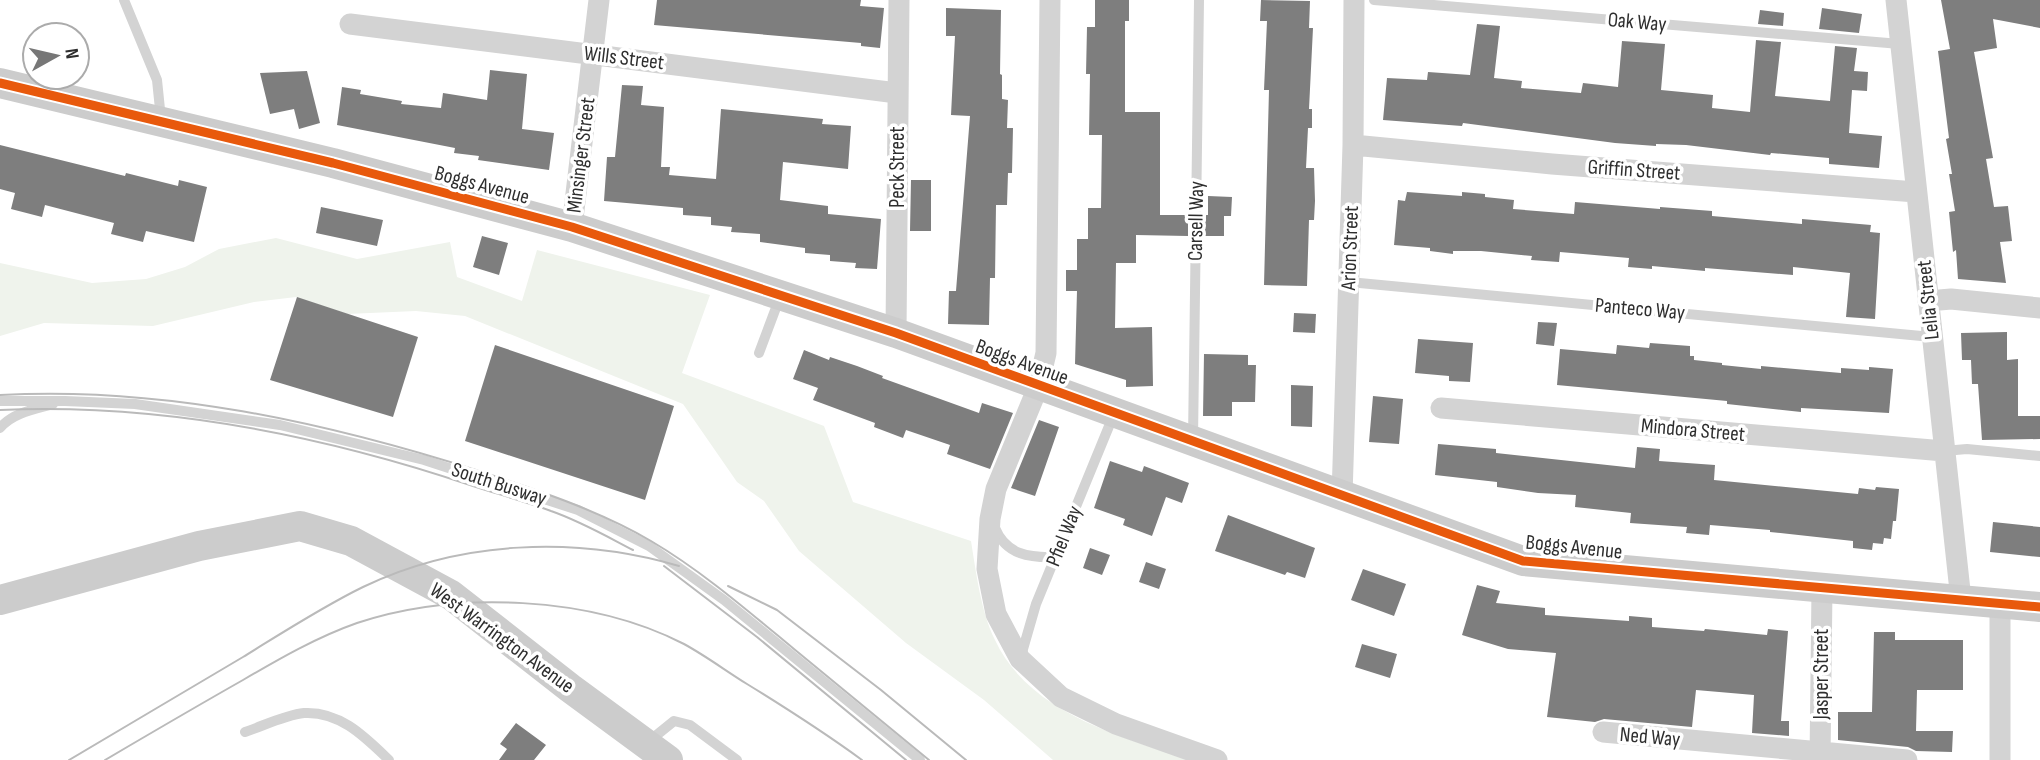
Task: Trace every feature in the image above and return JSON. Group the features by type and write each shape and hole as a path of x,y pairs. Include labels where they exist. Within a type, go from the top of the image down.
{"street":[{"name":"Minsinger Street","path":"572,227 599,0"},
{"name":"Peck Street","path":"896,333 899,0"},
{"path":"1050,0 1046,353 1038,387 996,489 990,519 987,569 996,614 1020,659 1061,697 1116,724 1217,760"},
{"name":"Arion Street","path":"1342,496 1353,145 1354,0"},
{"name":"Lelia Street","path":"1896,0 1961,600"},
{"name":"Wills Street","path":"350,24 897,93"},
{"name":"Boggs Avenue","path":"0,83 333,163 572,227 896,333 1038,387 1523,561 2040,607"},
{"name":"Griffin Street","path":"1353,145 1552,164 1916,192"},
{"path":"1928,300 1951,299 2040,308"},
{"name":"Mindora Street","path":"1441,408 1944,451"},
{"name":"West Warrington Avenue","path":"0,600 199,546 300,526 351,541 451,595 569,688 657,752"},
{"name":"Jasper Street","path":"1820,756 1822,588"},
{"path":"2000,603 2000,760"},
{"name":"Ned Way","path":"1602,732 1820,756 1907,760"}],"lane":[{"path":"124,0 158,79 161,122"},
{"name":"Carsell Way","path":"1193,442 1199,0"},
{"name":"Oak Way","path":"1374,0 1900,44"},
{"name":"Panteco Way","path":"1349,282 1932,337"},
{"path":"759,353 781,294"},
{"name":"South Busway","path":"0,401 135,404 280,425 424,460 578,510 649,546 724,600 920,760"},
{"path":"0,428 6,421 29,411 65,401"},
{"name":"Pfiel Way","path":"1020,659 1036,604 1114,414"},
{"path":"1944,451 1967,449 2040,456"},
{"path":"990,519 999,539 1019,555 1056,557"},
{"path":"245,732 302,713 327,715 356,729 389,760"},
{"path":"657,752 674,721 690,725 737,760"}],"shaded area":[{"path":"276,238 357,259 450,242 457,277 522,301 537,250 710,295 682,373 824,426 853,502 971,541 990,629 1010,665 1030,686 1053,704 1107,731 1190,760 1053,760 984,700 906,643 799,551 764,501 737,482 683,404 465,316 416,311 347,314 296,297 254,302 153,326 44,323 0,336 0,263 92,283 146,279 185,267 219,249"}],"building":[{"path":"657,0 861,0 860,6 884,8 880,48 861,46 861,43 654,25"},
{"path":"1095,0 1129,0 1129,21 1125,21 1125,112 1160,112 1160,215 1188,215 1188,236 1136,235 1136,263 1116,263 1115,328 1152,327 1153,386 1126,387 1126,380 1075,364 1077,291 1066,291 1066,270 1077,270 1077,239 1088,239 1088,208 1101,208 1102,135 1089,135 1090,74 1086,74 1087,27 1095,27"},
{"path":"1261,0 1310,1 1309,28 1313,28 1309,109 1312,109 1312,128 1308,128 1306,168 1314,168 1315,201 1314,220 1309,220 1307,286 1264,285 1269,90 1264,90 1267,21 1260,21"},
{"path":"1941,0 2040,0 2040,28 1993,19 1997,48 1974,52 1993,158 1986,159 1994,207 2008,206 2012,241 2000,242 2006,283 1958,279 1949,212 1955,211 1946,139 1949,138 1938,51 1950,49"},
{"path":"946,8 1001,10 1000,74 1002,99 1008,100 1007,128 1013,128 1012,173 1008,173 1007,205 996,205 995,278 990,278 989,325 948,324 949,291 956,291 970,116 951,115 955,36 946,36"},
{"path":"1822,8 1862,14 1859,33 1819,29"},
{"path":"1760,10 1784,13 1783,26 1758,24"},
{"path":"1477,24 1500,26 1494,78 1522,81 1521,88 1581,93 1583,83 1618,87 1622,41 1665,44 1661,90 1713,95 1712,108 1750,112 1756,40 1781,42 1775,96 1830,101 1835,46 1857,48 1854,71 1868,72 1867,91 1852,90 1849,133 1882,136 1879,168 1829,164 1829,158 1770,155 1686,145 1615,143 1463,123 1462,126 1383,120 1387,78 1427,80 1428,72 1470,75"},
{"path":"490,70 527,74 522,129 554,133 549,170 478,160 479,156 454,153 455,148 337,125 342,87 361,90 360,94 402,101 401,104 441,108 443,93 487,100"},
{"path":"307,71 320,123 299,129 294,109 270,114 260,73"},
{"path":"622,85 643,86 641,105 664,107 661,167 670,167 669,175 716,179 721,109 823,119 822,124 851,126 848,169 783,162 780,200 828,206 828,214 881,219 877,269 855,268 856,263 830,261 830,255 805,253 805,248 760,242 760,234 731,232 732,227 711,225 711,217 683,215 683,208 604,201 607,157 615,157"},
{"path":"0,145 125,176 126,173 178,186 179,180 207,187 194,242 146,231 143,242 111,234 114,223 45,205 42,217 11,209 15,193 0,189"},
{"path":"911,180 931,180 931,231 910,231"},
{"path":"1407,192 1462,196 1462,192 1485,194 1485,197 1514,200 1513,209 1574,214 1575,202 1712,211 1712,216 1802,224 1802,219 1871,225 1870,232 1880,233 1875,319 1846,317 1850,273 1793,267 1793,275 1705,268 1705,271 1652,266 1652,269 1628,267 1629,258 1560,252 1559,262 1531,260 1532,256 1481,251 1453,251 1453,254 1430,251 1430,248 1394,245 1398,200 1405,201"},
{"path":"1208,196 1232,197 1231,216 1224,216 1224,236 1204,236"},
{"path":"321,207 383,220 377,246 316,233"},
{"path":"482,236 508,243 499,275 473,267"},
{"path":"297,297 418,337 393,417 270,380"},
{"path":"1294,313 1316,314 1315,333 1293,332"},
{"path":"1538,322 1557,323 1554,346 1536,344"},
{"path":"2007,332 2007,360 2018,359 2018,416 2040,416 2040,439 1982,440 1978,384 1972,384 1971,360 1962,360 1961,333"},
{"path":"1418,339 1473,343 1470,382 1449,381 1449,376 1415,373"},
{"path":"1650,343 1690,346 1690,356 1694,356 1694,360 1722,365 1841,373 1841,368 1893,369 1889,413 1801,408 1801,412 1727,404 1727,401 1557,385 1560,349 1616,354 1617,345 1649,348"},
{"path":"495,345 674,406 645,500 465,441"},
{"path":"804,350 829,360 830,357 857,366 883,376 882,378 979,413 982,403 1013,413 990,469 947,454 950,445 906,430 903,438 874,427 875,423 813,400 818,388 793,379"},
{"path":"1204,354 1248,355 1248,365 1256,365 1255,402 1232,402 1232,416 1203,416"},
{"path":"1291,385 1313,386 1312,427 1291,426"},
{"path":"1373,396 1403,399 1399,444 1369,442"},
{"path":"1039,420 1059,427 1035,496 1011,488"},
{"path":"1438,444 1635,468 1637,447 1660,449 1659,461 1715,465 1714,480 1858,494 1859,488 1899,489 1896,521 1893,521 1891,539 1884,538 1883,544 1873,543 1872,550 1853,548 1853,541 1770,530 1710,525 1709,535 1686,533 1687,527 1630,523 1631,513 1575,507 1576,495 1538,493 1497,487 1497,482 1435,475"},
{"path":"1110,461 1142,472 1144,466 1189,483 1182,503 1166,497 1152,536 1123,525 1125,519 1094,508"},
{"path":"1228,515 1315,548 1305,578 1287,572 1285,575 1215,551"},
{"path":"1993,522 2040,527 2040,557 1990,552"},
{"path":"1090,548 1110,555 1102,575 1083,568"},
{"path":"1146,562 1166,569 1159,589 1139,582"},
{"path":"1363,569 1406,584 1394,616 1351,600"},
{"path":"1477,585 1500,591 1496,603 1545,608 1545,615 1629,621 1629,616 1652,618 1652,627 1704,631 1767,635 1768,629 1788,631 1781,721 1789,721 1789,736 1752,733 1754,695 1696,690 1692,727 1547,717 1556,653 1508,649 1462,635"},
{"path":"1874,632 1895,632 1895,640 1963,640 1963,690 1917,690 1916,731 1953,731 1952,752 1916,751 1908,747 1838,740 1838,712 1872,712"},
{"path":"1362,644 1397,654 1390,678 1355,667"},
{"path":"516,723 546,745 534,760 499,760 507,749 500,744"}],"tram line":[{"path":"0,395 122,396 243,411 421,453 567,502 631,530 707,578 929,760"},
{"path":"0,410 60,409 179,417 297,437 413,467 541,507 583,524 633,550"},
{"path":"69,760 317,612 400,571 478,552 559,547 640,556 679,566"},
{"path":"664,566 757,637 906,760"},
{"path":"728,586 777,610 966,760"},
{"path":"105,760 284,656 342,629 396,612 479,602 566,608 608,616 647,628 700,653 862,760"}],"cycle path":[{"path":"0,83 333,163 572,227 896,333 1523,561 2040,607"}]}
